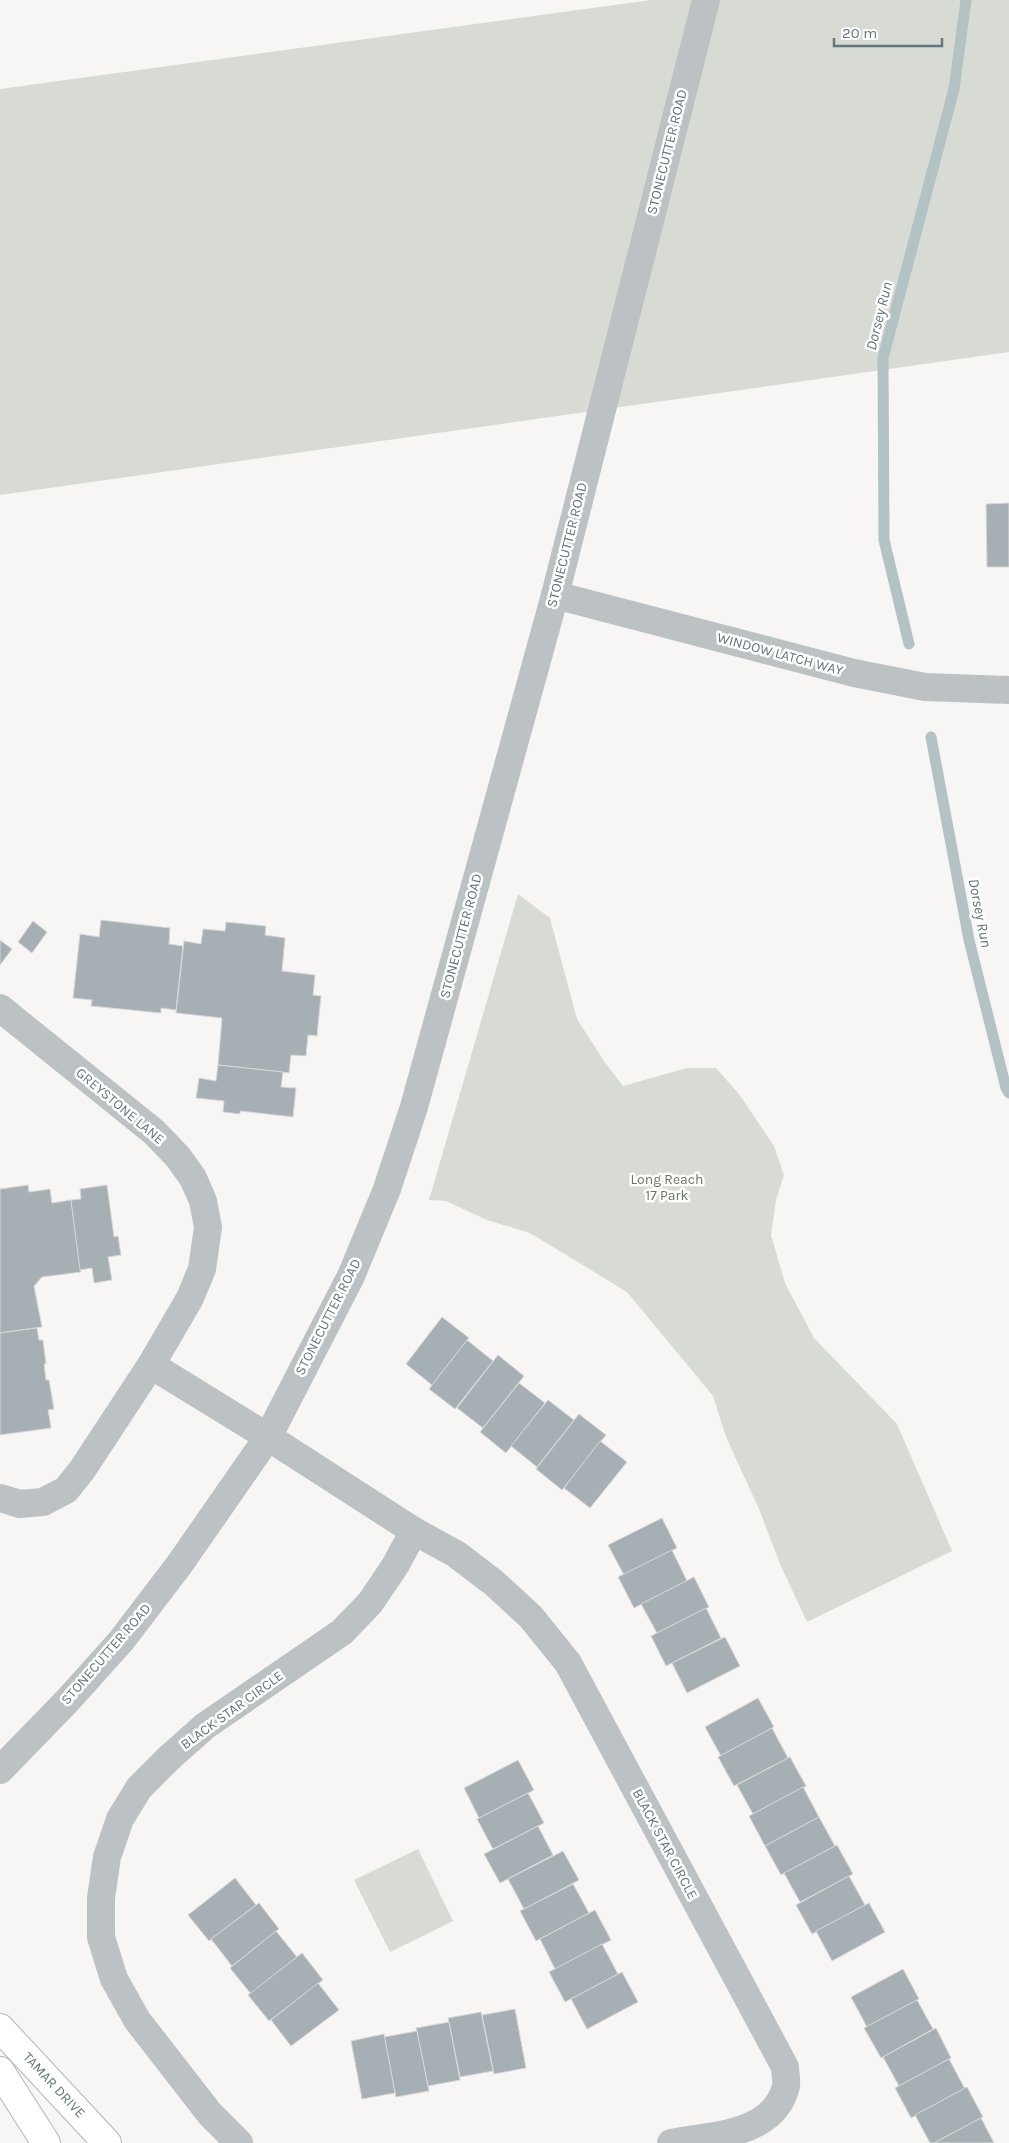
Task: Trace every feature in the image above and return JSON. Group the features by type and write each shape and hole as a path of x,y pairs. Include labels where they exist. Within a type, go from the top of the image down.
{"street":[{"name":"STONECUTTER ROAD","path":"0,1770 68,1700 121,1641 179,1565 268,1436 351,1276 387,1189 414,1107 555,595 706,0"},
{"name":"WINDOW LATCH WAY","path":"555,595 863,674 925,687 1009,690"},
{"name":"GREYSTONE LANE","path":"0,1008 154,1132 178,1157 193,1178 203,1201 208,1227 202,1269 190,1298 151,1365 82,1470 66,1490 43,1502 20,1504 0,1498"},
{"path":"151,1365 268,1436"},
{"name":"BLACK STAR CIRCLE","path":"268,1436 414,1531 456,1554 494,1582 531,1617 568,1663 785,2066 786,2085 778,2102 767,2117 749,2128 671,2143"},
{"name":"BLACK STAR CIRCLE","path":"239,2143 210,2114 137,2020 114,1979 101,1937 101,1898 107,1857 120,1819 139,1788 205,1726 342,1632 370,1603 395,1566 414,1531"},
{"name":"TAMAR DRIVE","path":"0,2028 107,2143"},
{"path":"0,2070 46,2143"}],"green space":[{"path":"651,0 1009,0 1009,352 0,495 0,89"},
{"name":"Long Reach 17 Park","path":"518,894 550,918 577,1019 604,1061 623,1086 687,1068 716,1068 739,1094 774,1146 784,1175 776,1200 771,1235 785,1283 814,1338 897,1424 952,1551 807,1622 726,1437 713,1396 627,1292 530,1233 487,1220 446,1201 429,1200"},
{"path":"418,1849 453,1921 390,1952 354,1880"}],"building":[{"path":"1009,503 1009,567 987,567 986,504"},
{"path":"101,920 170,928 169,944 183,946 176,1010 161,1008 161,1013 91,1006 92,1000 73,998 80,934 99,937"},
{"path":"33,921 47,932 32,953 18,942"},
{"path":"226,922 266,926 265,935 285,938 282,971 315,975 313,995 321,996 317,1036 308,1035 306,1056 291,1055 289,1073 218,1065 222,1018 176,1013 184,941 201,944 203,929 225,931"},
{"path":"0,940 12,949 0,965"},
{"path":"218,1065 283,1072 281,1087 296,1088 293,1117 240,1111 240,1114 223,1112 224,1101 196,1098 199,1078 216,1081"},
{"path":"28,1185 29,1192 50,1189 52,1203 71,1200 81,1272 42,1277 34,1286 42,1327 0,1333 0,1189"},
{"path":"107,1185 114,1237 118,1236 121,1255 108,1257 112,1280 94,1283 92,1268 80,1270 71,1200 81,1199 80,1189"},
{"path":"442,1317 469,1338 432,1385 406,1364"},
{"path":"37,1328 39,1340 43,1340 46,1380 49,1380 54,1409 48,1410 51,1428 0,1435 0,1333"},
{"path":"467,1340 493,1361 455,1409 429,1389"},
{"path":"498,1355 524,1376 483,1428 457,1408"},
{"path":"519,1383 545,1403 506,1453 480,1432"},
{"path":"548,1400 574,1420 537,1467 511,1446"},
{"path":"579,1414 606,1435 562,1490 536,1469"},
{"path":"600,1441 627,1462 590,1508 564,1488"},
{"path":"662,1518 677,1548 624,1575 608,1545"},
{"path":"672,1550 687,1581 634,1608 618,1577"},
{"path":"694,1577 709,1607 657,1633 641,1604"},
{"path":"706,1608 721,1638 666,1666 651,1636"},
{"path":"725,1637 740,1666 687,1693 672,1663"},
{"path":"758,1698 774,1727 721,1756 705,1727"},
{"path":"772,1728 788,1758 734,1786 718,1757"},
{"path":"790,1757 806,1786 753,1814 737,1785"},
{"path":"518,1760 534,1790 479,1818 464,1788"},
{"path":"803,1787 819,1817 765,1846 749,1816"},
{"path":"528,1793 544,1823 493,1849 477,1819"},
{"path":"819,1817 835,1846 781,1875 765,1846"},
{"path":"538,1826 553,1855 500,1883 484,1854"},
{"path":"837,1845 853,1874 800,1902 784,1873"},
{"path":"563,1851 579,1880 524,1909 508,1879"},
{"path":"849,1876 865,1905 812,1934 796,1905"},
{"path":"235,1878 256,1905 209,1941 188,1915"},
{"path":"573,1884 589,1913 536,1941 520,1911"},
{"path":"259,1903 279,1929 232,1966 211,1939"},
{"path":"869,1903 885,1932 832,1961 816,1931"},
{"path":"595,1910 611,1940 555,1969 540,1939"},
{"path":"276,1931 297,1957 251,1994 230,1968"},
{"path":"602,1944 618,1974 565,2002 549,1972"},
{"path":"302,1953 323,1980 269,2021 248,1995"},
{"path":"903,1969 919,1999 867,2027 851,1997"},
{"path":"622,1972 638,2002 587,2029 571,1999"},
{"path":"318,1983 339,2010 291,2046 271,2020"},
{"path":"917,2000 933,2029 881,2058 864,2028"},
{"path":"515,2009 526,2068 494,2074 482,2015"},
{"path":"481,2012 493,2071 460,2077 448,2018"},
{"path":"449,2022 460,2080 428,2086 416,2028"},
{"path":"936,2028 951,2058 899,2086 883,2057"},
{"path":"417,2031 429,2091 396,2097 384,2037"},
{"path":"384,2034 395,2093 362,2099 351,2041"},
{"path":"949,2059 965,2089 911,2118 895,2088"},
{"path":"967,2087 983,2117 934,2143 930,2143 915,2115"},
{"path":"981,2118 994,2143 934,2143"}],"waterway":[{"name":"Dorsey Run","path":"909,644 884,540 883,358 954,89 966,0"},
{"name":"Dorsey Run","path":"931,737 969,940 1006,1088 1009,1093"}]}
